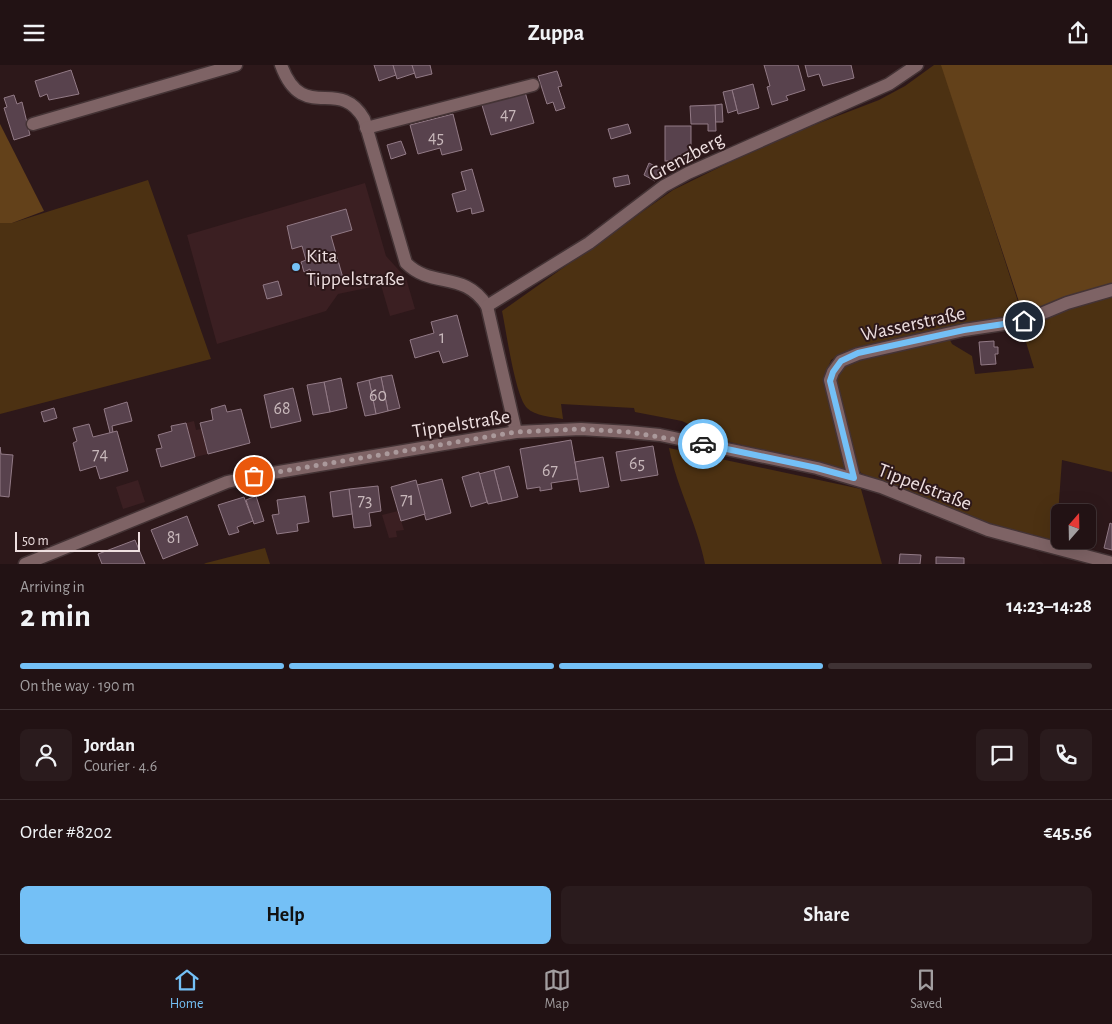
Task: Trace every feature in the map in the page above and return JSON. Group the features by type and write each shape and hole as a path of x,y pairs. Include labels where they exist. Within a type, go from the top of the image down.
{"street":[{"path":"33,124 236,65"},
{"path":"282,65 288,81 296,90 313,98 349,101 360,112 406,263 414,271 422,275 468,286 481,297 487,306 516,432"},
{"name":"Grenzberg","path":"487,306 588,243 664,186 688,173 889,84 917,65"},
{"path":"366,128 533,85"},
{"name":"Wasserstraße","path":"854,478 830,381 833,372 841,361 865,352 964,330 1024,321 1067,303 1112,290"},
{"name":"Tippelstraße","path":"25,564 227,482 516,432 581,429 660,435 817,468 854,478 988,530 1112,563"}],"shaded area":[{"path":"934,65 942,65 1023,317 844,352 831,360 827,370 848,470 721,440 682,421 635,412 634,408 561,404 563,419 539,414 527,408 515,377 502,311 673,190 775,140 879,100 905,86"},
{"path":"941,65 1112,65 1112,289 1024,317"},
{"path":"0,124 44,211 12,223 0,223"},
{"path":"148,180 211,359 0,414 0,223 12,223"},
{"name":"Kita Tippelstraße","path":"365,183 386,256 406,278 415,309 390,316 381,285 338,294 326,311 217,344 187,235"},
{"path":"1112,295 1112,472 1062,460 1059,504 1051,504 1051,541 968,517 861,473 857,466 834,376 841,367 863,357 950,340 952,344 972,356 975,374 1034,368 1021,326 1070,305"},
{"path":"194,421 196,430 201,429 208,454 195,457 186,423"},
{"path":"669,448 861,489 882,564 705,564"},
{"path":"138,480 145,502 123,509 116,487"},
{"path":"398,511 404,530 396,531 397,537 389,538 382,515"},
{"path":"265,548 270,564 204,564 206,563"}],"building":[{"path":"374,65 393,65 396,75 379,81"},
{"path":"393,65 412,65 415,73 397,79"},
{"path":"412,65 430,65 432,74 416,78"},
{"path":"764,65 798,65 805,90 786,96 788,100 772,105 767,87 770,86"},
{"path":"805,65 851,65 854,78 823,86 819,74 808,77"},
{"path":"71,70 79,94 49,100 47,94 40,97 35,81"},
{"path":"557,71 562,86 558,87 565,108 556,111 553,102 547,104 538,76"},
{"path":"753,84 759,108 738,114 732,90"},
{"path":"732,90 737,110 728,113 723,92"},
{"path":"525,92 534,123 491,135 482,105"},
{"path":"14,95 17,104 22,102 30,135 14,140 4,108 7,107 4,98"},
{"path":"722,104 723,122 715,122 715,105"},
{"path":"715,105 716,131 708,131 708,124 691,124 690,106"},
{"path":"453,114 462,150 442,155 440,148 418,154 410,125"},
{"path":"628,124 631,133 611,139 608,129"},
{"path":"665,126 691,126 691,161 665,161"},
{"path":"401,141 406,154 391,159 387,145"},
{"path":"649,163 661,169 655,181 644,175"},
{"path":"472,169 484,211 472,214 471,208 457,212 452,194 466,190 461,172"},
{"path":"628,175 630,184 615,187 613,178"},
{"path":"346,209 352,230 331,236 343,278 315,286 310,269 304,272 301,262 306,260 302,246 292,249 287,226"},
{"path":"278,281 282,295 267,299 263,285"},
{"path":"457,315 468,356 443,363 439,351 415,358 410,340 434,333 431,322"},
{"path":"994,341 994,347 998,347 998,354 995,354 996,364 981,365 979,342"},
{"path":"392,375 400,408 388,411 381,377"},
{"path":"381,377 388,411 376,414 369,380"},
{"path":"341,378 347,408 330,412 324,382"},
{"path":"369,380 376,414 365,416 357,383"},
{"path":"324,382 330,412 313,415 307,385"},
{"path":"293,388 301,421 271,428 264,395"},
{"path":"127,402 132,421 112,426 113,432 110,433 104,409"},
{"path":"225,405 227,412 241,409 250,443 208,454 200,423 213,420 211,409"},
{"path":"54,408 57,418 44,422 41,412"},
{"path":"186,423 195,457 161,467 156,449 162,448 158,435 172,431 171,426"},
{"path":"89,424 93,437 117,431 128,471 100,479 96,466 80,471 73,443 77,441 73,428"},
{"path":"571,440 578,479 551,483 552,489 540,491 540,487 527,489 520,449"},
{"path":"653,446 658,475 621,481 616,452"},
{"path":"0,447 1,454 13,455 9,497 0,496"},
{"path":"603,457 609,487 580,492 575,462"},
{"path":"509,466 518,497 502,501 494,470"},
{"path":"494,470 502,501 488,504 479,474"},
{"path":"479,472 487,502 471,507 462,477"},
{"path":"442,479 451,513 426,520 417,485"},
{"path":"416,480 425,514 401,521 391,487"},
{"path":"378,486 381,511 369,513 371,526 354,528 349,489"},
{"path":"349,489 352,514 333,517 330,492"},
{"path":"256,496 264,521 254,524 246,500"},
{"path":"305,496 309,522 297,524 298,531 277,534 272,515 279,514 277,500"},
{"path":"244,497 253,521 237,527 239,532 229,535 218,505"},
{"path":"187,516 198,545 163,559 151,530"},
{"path":"1110,523 1112,524 1112,550 1104,548"},
{"path":"135,540 145,564 102,564 98,554"},
{"path":"900,554 921,555 920,564 899,564"},
{"path":"936,557 964,558 964,564 936,564"}],"way so far":[{"path":"254,476 516,432 581,429 629,432 660,435 703,444"}],"place":[{"name":"Kita Tippelstraße","path":"296,267"}],"route":[{"path":"703,444 817,468 854,478 830,381 833,372 841,361 858,353 964,330 1024,321"}]}
